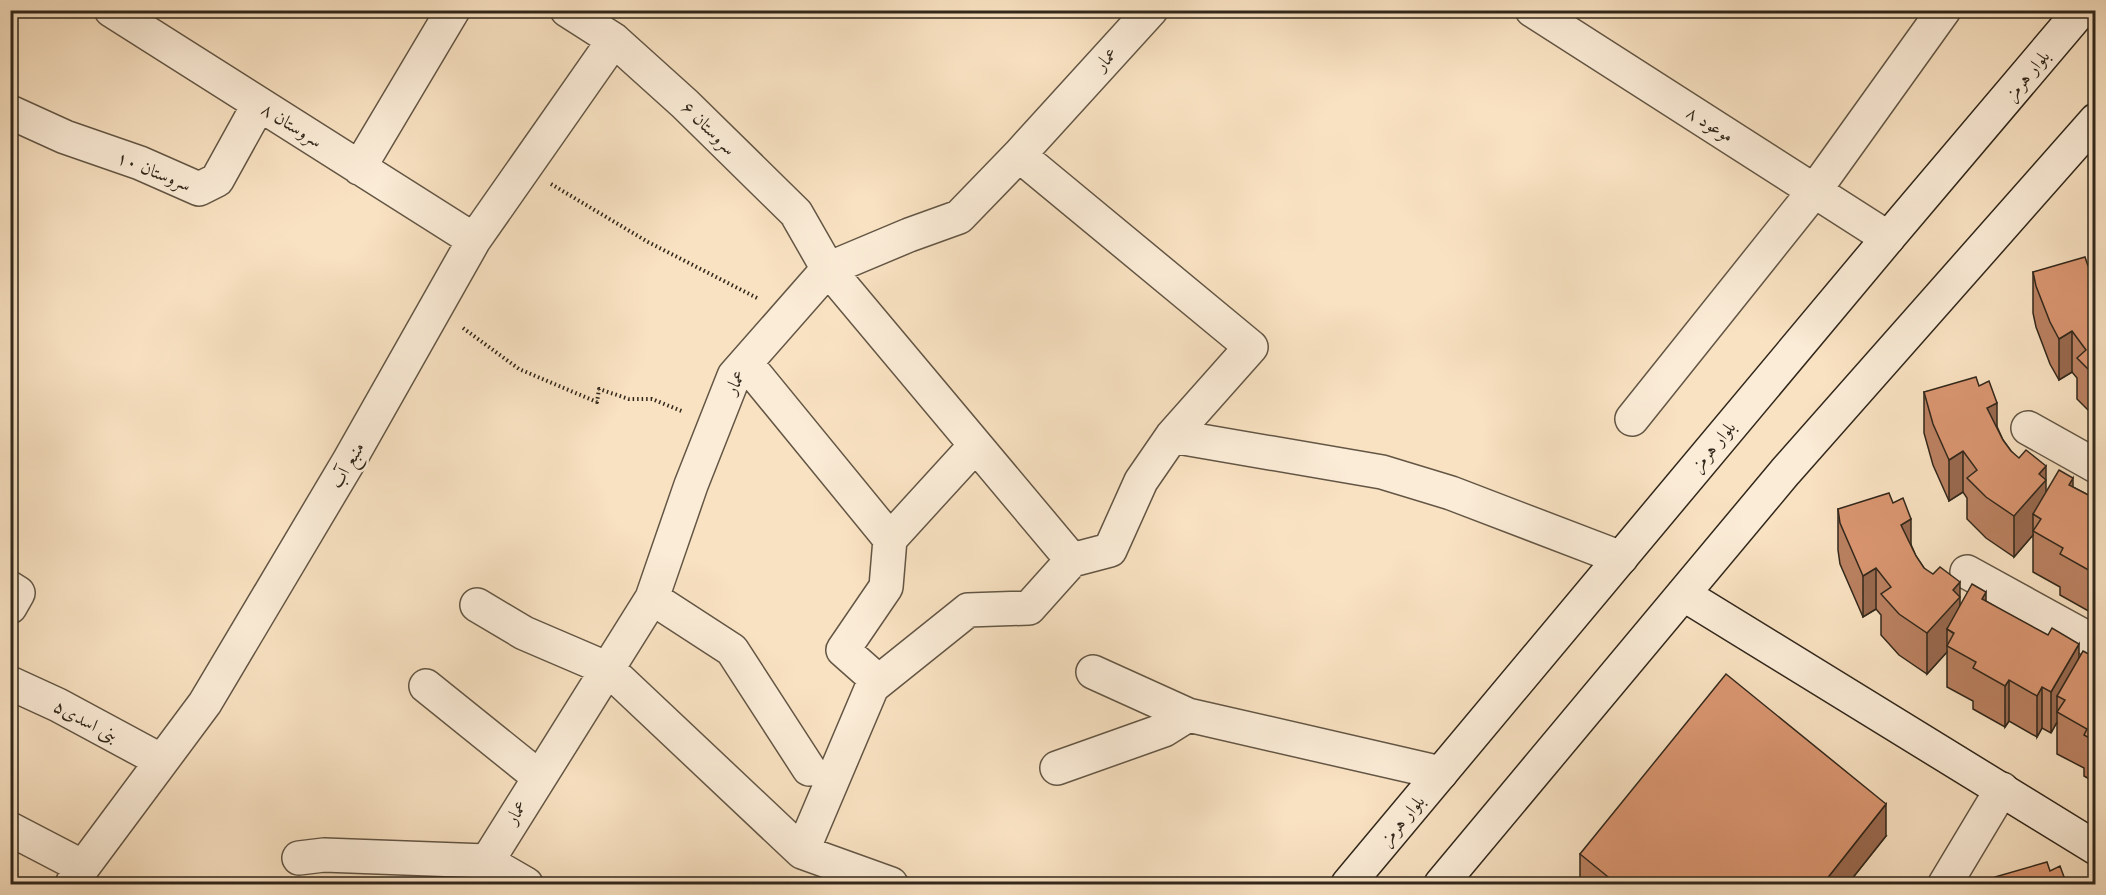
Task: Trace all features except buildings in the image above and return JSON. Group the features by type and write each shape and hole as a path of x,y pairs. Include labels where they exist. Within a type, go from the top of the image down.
{"street":[{"name":"سروستان ۸","path":"111,10 474,240"},
{"path":"359,168 453,10"},
{"name":"سروستان ۶","path":"567,10 614,40 685,104 796,213 828,269 1072,560"},
{"name":"عمار","path":"479,873 652,597 690,485 734,376 828,269 959,217 1019,155 1151,10"},
{"path":"1632,419 1815,190 1944,10"},
{"name":"بلوار هرمز","path":"1348,885 2081,10"},
{"name":"موعود ۸","path":"1550,15 1888,238"},
{"name":"منبع آب","path":"77,876 160,760 205,703 349,461 474,240 614,40"},
{"name":"سروستان ۱۰","path":"10,111 64,137 140,163 199,189 217,180 259,104"},
{"path":"1442,885 1793,464 2096,120"},
{"path":"801,852 872,687 968,610 1029,608 1072,560 1110,550 1141,481 1172,436 1251,346 1019,155"},
{"path":"746,363 890,539"},
{"path":"2028,428 2096,466"},
{"path":"1172,436 1382,472 1451,493 1621,558"},
{"path":"878,681 843,650 886,587 890,539 975,446"},
{"path":"1967,572 2096,643"},
{"path":"10,588 18,593 10,607"},
{"path":"1683,594 2096,848"},
{"path":"652,597 732,650 809,769"},
{"path":"477,605 524,633 608,669 801,852 891,885"},
{"path":"1093,672 1188,714 1441,773"},
{"name":"بنی اسدی۵","path":"10,683 58,705 160,760"},
{"path":"426,686 539,777"},
{"path":"1057,768 1164,730 1188,714"},
{"path":"1945,885 2002,789"},
{"path":"10,829 77,876"},
{"path":"299,858 324,855 479,873 526,885"}],"path":[{"path":"524,168 648,242 788,314"},
{"path":"435,309 519,369 597,402 599,389 629,399 652,399 715,424"}]}
